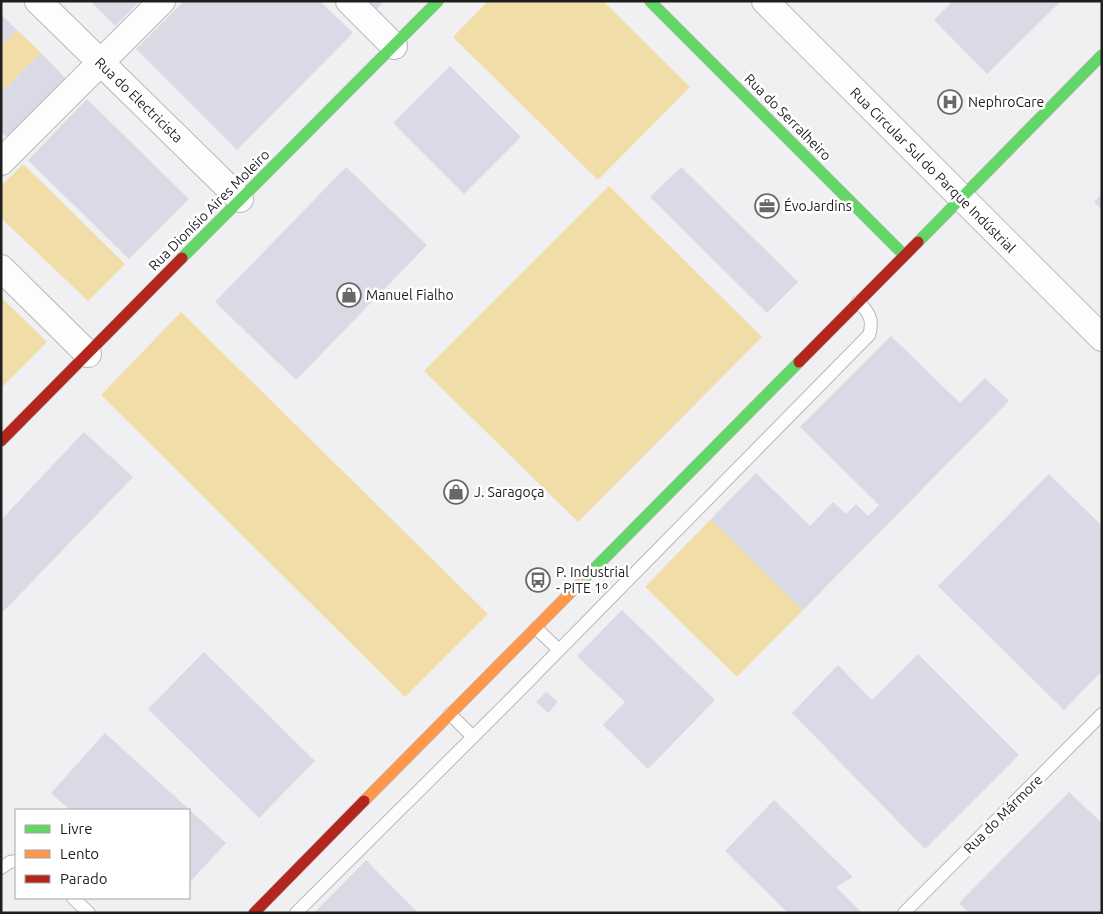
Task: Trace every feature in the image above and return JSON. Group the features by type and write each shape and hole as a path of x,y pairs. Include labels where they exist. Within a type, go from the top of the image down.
{"street":[{"name":"Rua do Electricista","path":"38,1 240,199"},
{"path":"1,162 162,1"},
{"path":"349,1 394,46"},
{"name":"Rua Dionísio Aires Moleiro","path":"1,441 438,1"},
{"name":"Rua do Serralheiro","path":"650,1 904,255"},
{"name":"Rua Circular Sul do Parque Indústrial","path":"765,1 1102,338"},
{"path":"254,913 1102,55"},
{"path":"1,268 88,354"}],"lane":[{"path":"296,913 473,737 869,335 871,319 868,311 858,302"},
{"path":"536,628 559,650"},
{"path":"450,714 473,737"},
{"name":"Rua do Mármore","path":"904,913 1102,714"},
{"path":"1,868 15,861"},
{"path":"74,899 89,913"}],"shaded area":[{"path":"488,1 603,1 690,87 598,180 453,37"},
{"path":"17,30 41,53 1,93 1,45"},
{"path":"23,164 125,264 88,301 1,218 1,186"},
{"path":"609,186 762,337 578,522 424,371"},
{"path":"1,297 47,342 1,388"},
{"path":"181,312 488,614 405,697 101,395"},
{"path":"711,519 803,610 737,677 645,587"}],"building":[{"path":"90,1 140,1 115,26"},
{"path":"184,1 320,1 353,33 237,150 136,49"},
{"path":"369,1 384,1 377,9"},
{"path":"953,1 1061,1 987,74 934,20"},
{"path":"1,14 17,30 1,45"},
{"path":"41,53 67,80 9,139 1,132 1,93"},
{"path":"450,66 521,137 464,194 393,123"},
{"path":"87,99 189,199 129,259 28,160"},
{"path":"346,167 427,245 296,380 215,302"},
{"path":"681,167 798,282 767,313 650,197"},
{"path":"1102,194 1102,209 1094,202"},
{"path":"891,336 960,403 985,378 1009,401 803,610 711,519 756,473 810,526 833,502 846,514 856,504 868,516 879,505 800,427"},
{"path":"84,432 133,477 1,614 1,520"},
{"path":"1049,474 1102,526 1102,671 1064,710 938,586"},
{"path":"622,610 715,700 648,769 603,725 625,702 577,656"},
{"path":"204,652 315,761 259,818 148,709"},
{"path":"918,654 1019,755 925,849 792,713 838,665 872,700"},
{"path":"546,692 558,702 548,713 536,702"},
{"path":"105,733 189,809 69,809 51,793"},
{"path":"1069,792 1102,823 1102,913 969,913 959,903"},
{"path":"774,800 853,877 836,887 862,913 788,913 725,851"},
{"path":"190,810 226,843 190,882"},
{"path":"366,860 418,913 314,913"}],"traffic: fast":[{"path":"182,258 438,1"},
{"path":"650,1 904,255"},
{"path":"918,242 1102,55"},
{"path":"580,583 799,362"}],"traffic: slow":[{"path":"364,801 580,583"}],"traffic: jam":[{"path":"799,362 918,242"},
{"path":"1,441 182,258"},
{"path":"254,913 364,801"}],"place":[{"name":"NephroCare","path":"950,102"},
{"name":"ÉvoJardins","path":"767,206"},
{"name":"Manuel Fialho","path":"349,295"},
{"name":"J. Saragoça","path":"456,492"},
{"name":"P. Industrial - PITE 1º","path":"538,580"}]}
